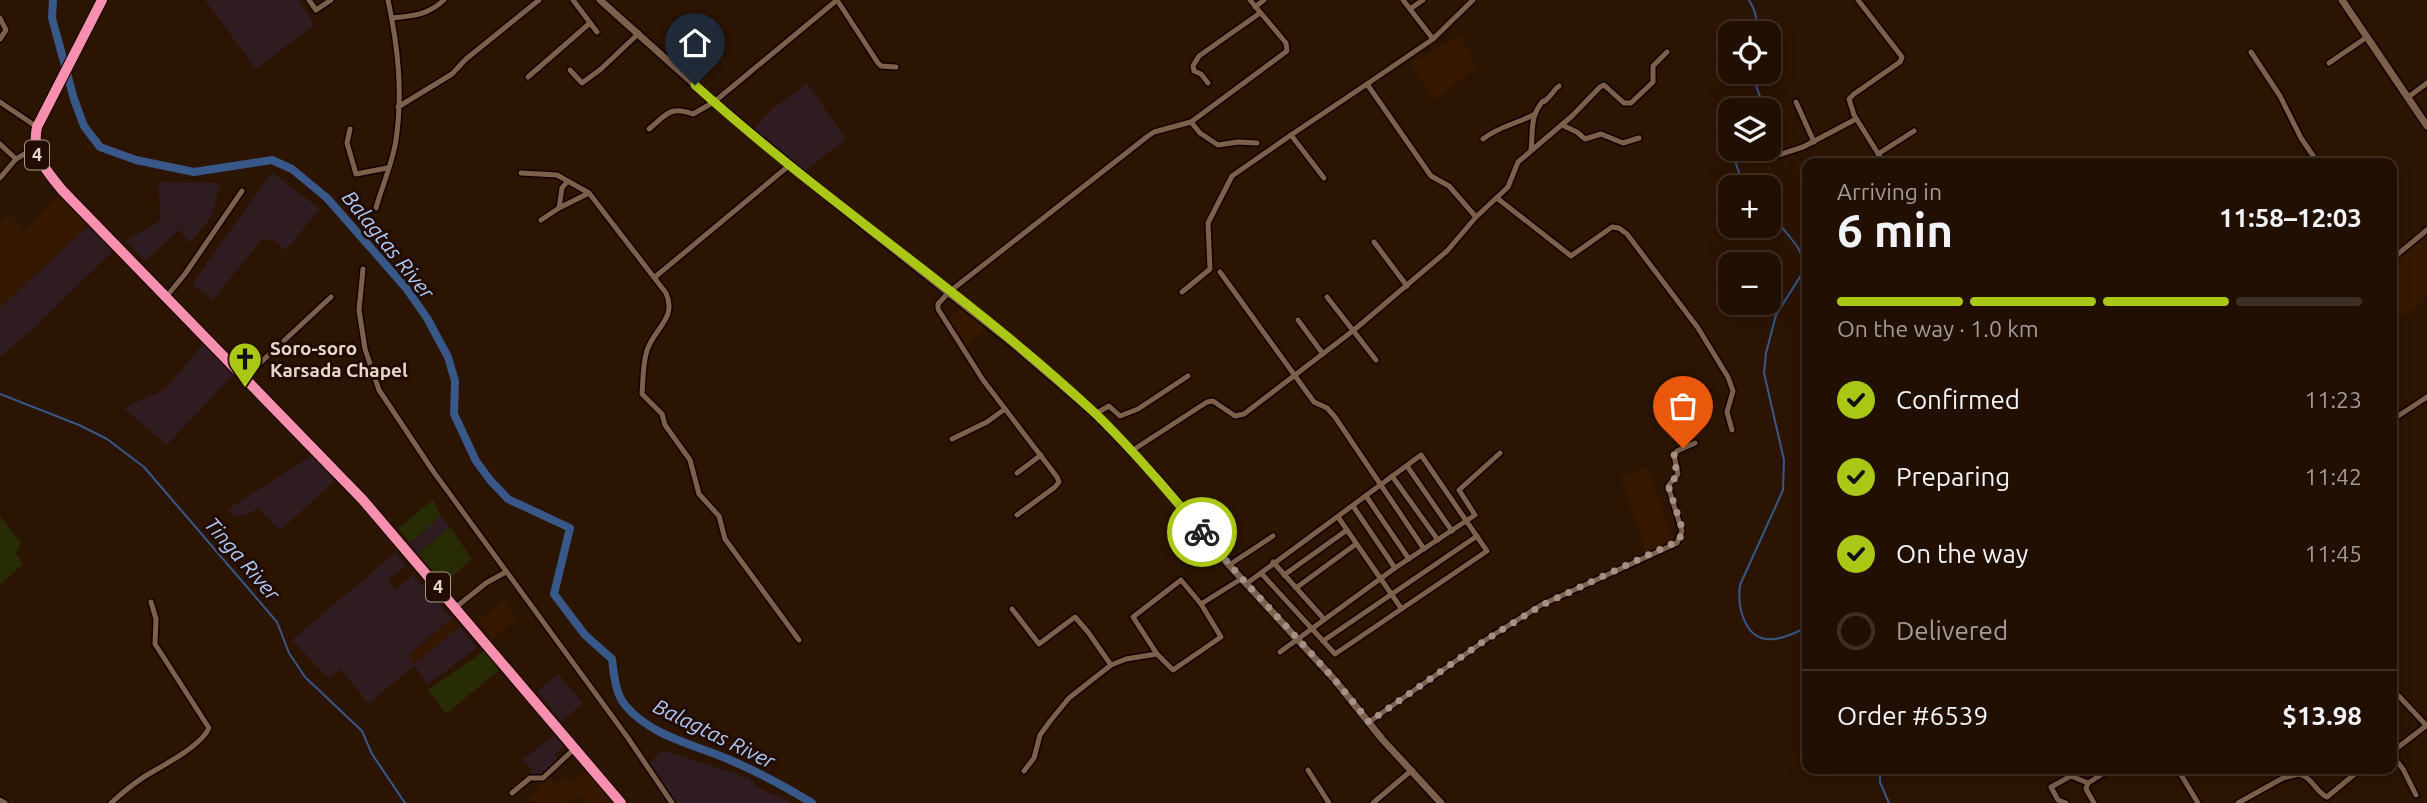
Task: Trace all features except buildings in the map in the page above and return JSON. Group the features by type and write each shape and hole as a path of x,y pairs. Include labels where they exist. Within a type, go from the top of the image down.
{"highway":[{"name":"4","path":"102,0 37,127 35,148 42,163 63,191 356,492 621,803"}],"main road":[{"path":"600,0 714,102 949,292 1095,414 1133,450 1229,565 1334,679 1441,803"},
{"path":"2342,0 2427,126"}],"street":[{"path":"309,0 316,10 331,0"},
{"path":"376,208 396,142 400,66 388,0"},
{"path":"392,18 423,15 444,0"},
{"path":"398,107 452,74 466,59 539,0"},
{"path":"573,0 597,32"},
{"path":"649,130 672,111 679,109 693,114 714,102 837,0 878,63 896,67"},
{"path":"1017,515 1059,482 979,373 938,309 938,304 949,292 1148,136 1191,122 1287,51 1286,43 1250,0"},
{"path":"1255,6 1264,0"},
{"path":"1403,0 1433,39"},
{"path":"1410,9 1423,0"},
{"path":"1858,0 1902,57 1900,62 1851,96 1850,103 1856,119 1881,158"},
{"path":"1182,292 1210,269 1208,223 1232,176 1433,39 1469,1"},
{"path":"1208,83 1201,74 1194,71 1193,66 1197,59 1260,13"},
{"path":"0,18 6,30 0,39"},
{"path":"528,77 590,23"},
{"path":"570,70 582,83 639,33"},
{"path":"2329,62 2367,37"},
{"path":"1133,450 1208,402 1213,401 1238,416 1322,354 1447,251 1476,217 1508,187 1515,165 1562,125 1602,85 1625,103 1631,103 1653,82 1653,66 1667,52"},
{"path":"2251,52 2280,96 2301,138 2315,158"},
{"path":"2407,98 2427,83"},
{"path":"1367,84 1431,176 1449,186 1476,217"},
{"path":"1531,150 1535,114 1541,103 1559,86"},
{"path":"0,102 37,127"},
{"path":"1796,102 1814,142"},
{"path":"1483,139 1496,128 1520,123 1535,114"},
{"path":"1781,154 1814,142 1856,119"},
{"path":"1191,122 1211,142 1218,145 1257,143"},
{"path":"1562,125 1585,139 1601,134 1623,143 1639,138"},
{"path":"350,129 347,143 356,174 387,167"},
{"path":"1878,154 1914,131"},
{"path":"1291,135 1325,178"},
{"path":"0,144 16,159"},
{"path":"0,178 16,159 35,148"},
{"path":"655,276 791,164"},
{"path":"521,173 557,175 589,193 655,276 669,300 670,312 665,323 651,339 646,353 642,394 662,414 665,425 690,460 699,494 719,516 725,539 799,640"},
{"path":"559,208 562,188 567,182"},
{"path":"166,297 242,191"},
{"path":"541,220 589,193"},
{"path":"1497,198 1571,256 1612,227 1627,234 1698,328 1728,377 1733,391 1727,412 1732,430"},
{"path":"2397,255 2427,230"},
{"path":"1374,242 1407,286"},
{"path":"363,268 359,310 365,349 379,390 433,471 672,803"},
{"path":"1220,272 1314,402 1327,408 1335,417 1424,549"},
{"path":"244,378 331,297"},
{"path":"1327,297 1376,360"},
{"path":"1298,320 1322,354"},
{"path":"1095,414 1109,406 1120,416 1138,408 1188,376"},
{"path":"2397,417 2427,397"},
{"path":"952,439 987,422 1005,409"},
{"path":"1369,722 1487,639 1542,605 1680,540 1681,525 1668,485 1677,476 1674,454 1695,443"},
{"path":"1280,652 1395,568 1475,515 1459,490 1500,453"},
{"path":"1017,473 1041,455"},
{"path":"1201,604 1261,573 1421,455 1487,551 1335,654 1261,573"},
{"path":"1407,466 1452,531"},
{"path":"1392,477 1438,540"},
{"path":"1366,496 1409,559"},
{"path":"1353,506 1395,568"},
{"path":"1338,517 1401,608"},
{"path":"1284,575 1347,530"},
{"path":"1229,565 1273,536"},
{"path":"1323,641 1477,536"},
{"path":"1296,588 1356,544"},
{"path":"1273,562 1324,619"},
{"path":"455,608 486,583 506,572"},
{"path":"1181,580 1201,604 1221,638 1173,670 1157,654 1133,617 1181,580"},
{"path":"111,803 147,774 158,770 183,752 205,735 209,728 155,644 156,619 151,602"},
{"path":"1012,610 1039,644 1075,617 1111,665"},
{"path":"1024,771 1034,758 1040,735 1069,698 1111,665 1126,659 1157,654"},
{"path":"2397,694 2427,725 2397,749"},
{"path":"512,793 530,778 542,778 574,749"},
{"path":"2397,760 2416,795"},
{"path":"1308,770 1329,803"},
{"path":"1373,803 1412,770"},
{"path":"2095,803 2086,789 2088,783 2102,774"},
{"path":"2181,774 2198,803"},
{"path":"2238,803 2283,778 2300,774 2310,779 2327,797 2355,774"},
{"path":"2066,803 2057,800 2051,787 2071,776 2088,783"},
{"path":"0,800 5,803"}],"shaded area":[{"path":"205,0 299,0 314,25 256,69"},
{"path":"1460,35 1476,68 1434,100 1410,63"},
{"path":"807,83 846,139 805,171 753,129 773,108"},
{"path":"272,172 320,209 286,250 273,240 262,239 213,300 192,284"},
{"path":"158,182 221,183 211,217 190,243 179,230 145,261 126,241 161,220"},
{"path":"59,195 88,226 0,308 0,223 11,214 24,232"},
{"path":"88,226 113,251 0,357 0,308"},
{"path":"2427,230 2427,295 2423,298 2425,300 2401,319 2397,314 2397,255"},
{"path":"961,309 986,328 964,347 947,320"},
{"path":"203,344 234,374 167,445 123,408 164,390"},
{"path":"312,455 336,479 280,531 258,508 249,514 234,517 228,509"},
{"path":"1648,467 1674,542 1646,553 1620,477"},
{"path":"441,516 450,527 418,554 410,543"},
{"path":"396,552 405,566 388,581 396,589 413,575 452,618 408,656 414,664 460,627 477,648 428,684 414,665 369,704 340,669 328,678 292,640"},
{"path":"504,600 517,619 493,639 478,621"},
{"path":"452,618 460,627 414,665 408,657"},
{"path":"558,674 583,703 562,721 537,691"},
{"path":"554,735 564,746 554,754 558,760 538,777 522,760"},
{"path":"662,750 739,774 743,778 748,776 758,788 794,803 675,803 648,765"},
{"path":"586,770 613,802 586,803 579,794 569,803 527,801 548,774 556,784 567,777 569,779 566,783 570,783"}],"green space":[{"path":"433,500 441,516 410,543 398,528"},
{"path":"0,516 21,543 16,553 23,564 0,585"},
{"path":"450,527 472,559 444,583 418,554"},
{"path":"484,651 499,670 446,714 428,690"}],"waterway":[{"name":"Balagtas River","path":"53,0 52,18 74,99 84,126 100,147 136,160 194,172 272,160 292,169 327,198 406,288 427,318 448,357 455,381 454,414 476,461 508,499 570,528 554,594 585,635 612,659 617,689 625,705 635,716 660,732 730,760 812,803"},
{"path":"1749,0 1756,21"},
{"path":"1755,84 1761,98"},
{"path":"1737,161 1740,175"},
{"path":"1781,226 1802,256"},
{"path":"1802,274 1776,315 1764,373 1784,460 1783,490 1740,585 1739,594 1745,622 1756,635 1775,639 1802,629"},
{"name":"Tinga River","path":"0,394 107,439 144,467 277,622 289,653 305,677 362,731 372,754 405,803"},
{"path":"1880,774 1880,782 1889,803"}],"way so far":[{"path":"1202,532 1369,722 1487,639 1542,605 1680,540 1681,525 1668,485 1677,476 1674,454 1683,448"}],"place":[{"name":"Soro-soro Karsada Chapel","path":"245,389"}],"route":[{"path":"695,85 1095,414 1133,450 1202,532"}]}
